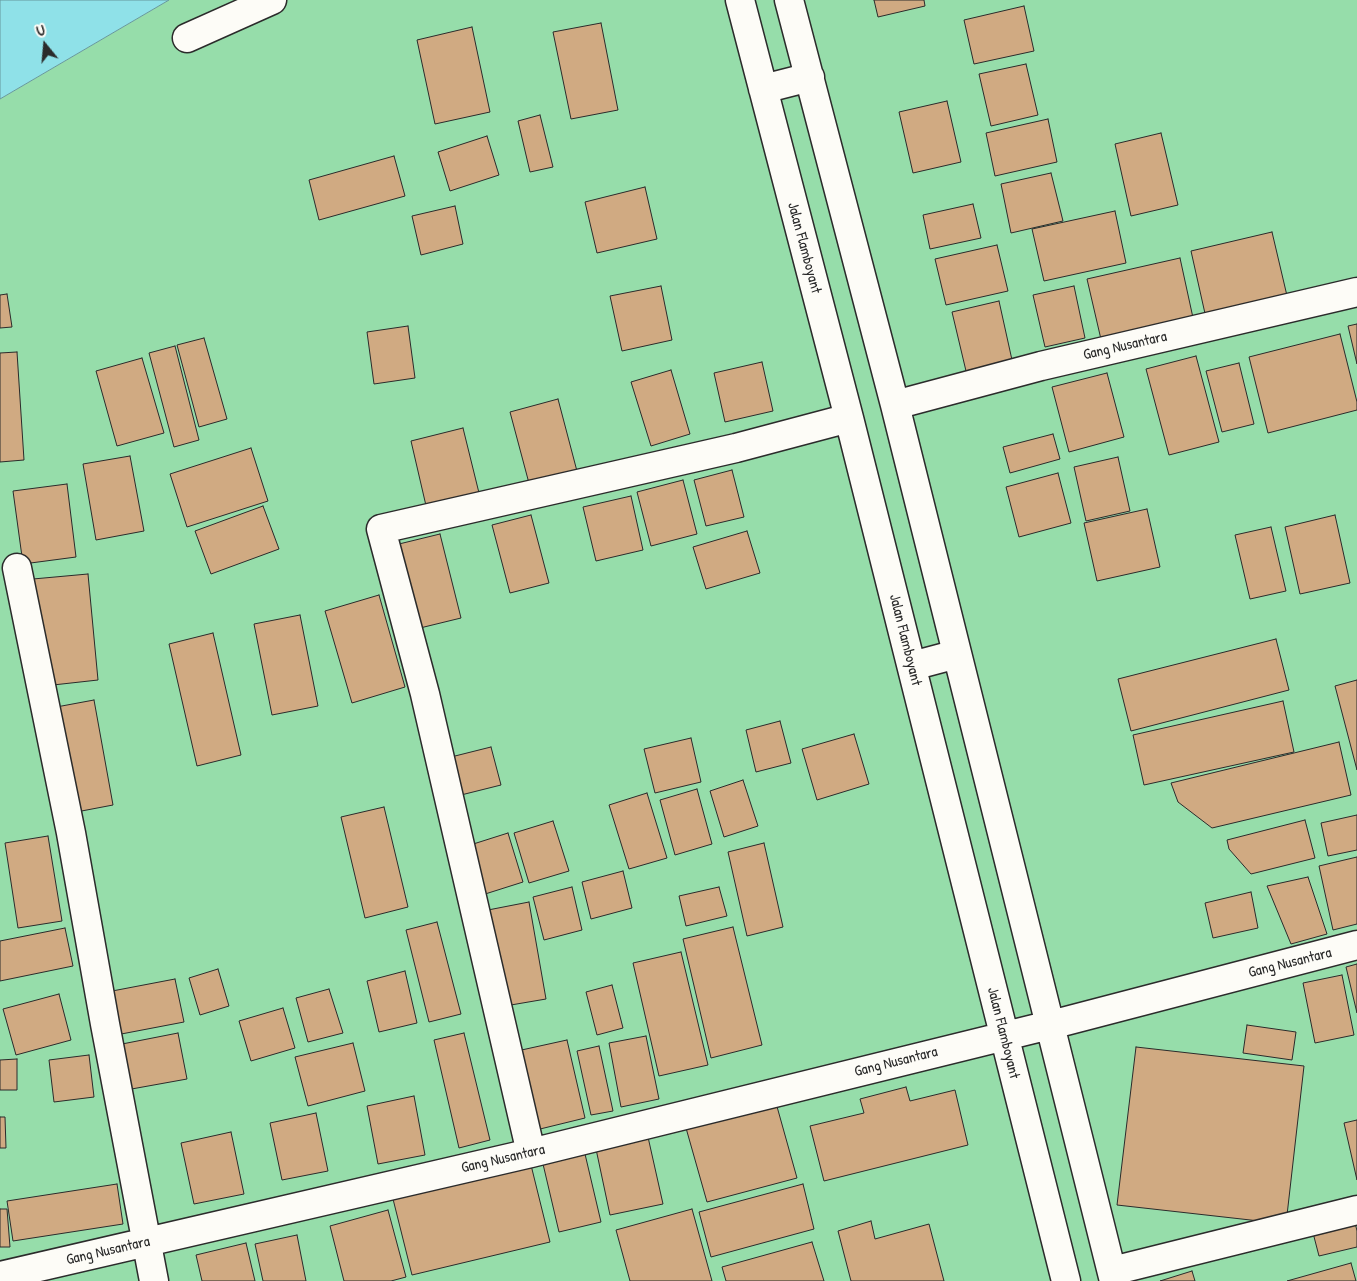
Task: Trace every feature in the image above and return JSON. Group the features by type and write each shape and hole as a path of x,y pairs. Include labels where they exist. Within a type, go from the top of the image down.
{"street":[{"path":"187,38 272,0"},
{"name":"Jalan Flamboyant","path":"740,0 849,418 1066,1281"},
{"path":"789,0 895,405 957,654 1058,1023 1113,1276 1357,1210"},
{"path":"763,89 810,77"},
{"name":"Gang Nusantara","path":"895,405 1041,366 1357,292"},
{"path":"530,1153 426,694 381,529 736,448 849,418"},
{"path":"17,568 71,833 154,1281"},
{"path":"912,666 957,654"},
{"name":"Gang Nusantara","path":"0,1276 530,1153 1058,1023 1357,945"}],"green space":[{"path":"169,0 1357,0 1357,1281 0,1281 0,99"}],"water":[{"path":"0,0 169,0 0,99"}],"building":[{"path":"874,0 924,0 925,6 878,17"},
{"path":"1024,6 1034,51 974,64 964,20"},
{"path":"601,23 618,110 571,119 553,32"},
{"path":"472,27 490,112 435,124 417,40"},
{"path":"1026,64 1038,115 991,126 979,74"},
{"path":"947,101 961,162 913,173 899,112"},
{"path":"540,115 553,167 530,172 518,121"},
{"path":"1048,119 1057,162 995,176 986,133"},
{"path":"1161,133 1178,205 1131,216 1115,144"},
{"path":"487,136 499,175 450,191 438,152"},
{"path":"394,156 405,196 319,220 309,180"},
{"path":"1051,173 1063,221 1011,233 1001,184"},
{"path":"645,187 657,239 597,253 585,202"},
{"path":"973,204 981,238 930,249 923,215"},
{"path":"455,206 463,244 421,255 412,216"},
{"path":"1115,211 1126,263 1044,281 1032,229"},
{"path":"1272,232 1288,300 1206,318 1191,251"},
{"path":"997,245 1008,291 946,305 935,259"},
{"path":"1180,258 1195,327 1103,348 1087,279"},
{"path":"661,286 672,340 622,351 610,296"},
{"path":"1074,286 1085,338 1045,347 1033,295"},
{"path":"7,294 12,327 0,328 0,295"},
{"path":"999,301 1012,360 966,371 952,312"},
{"path":"1357,324 1357,364 1348,326"},
{"path":"408,326 415,378 374,384 367,332"},
{"path":"1340,334 1357,402 1357,410 1268,433 1249,357"},
{"path":"204,338 227,419 199,427 177,345"},
{"path":"175,346 199,440 174,447 149,353"},
{"path":"17,352 24,460 0,462 0,353"},
{"path":"1196,356 1219,442 1169,455 1146,369"},
{"path":"142,358 164,433 117,446 96,371"},
{"path":"762,362 773,411 725,422 714,373"},
{"path":"1239,363 1254,424 1222,432 1206,371"},
{"path":"671,370 690,434 651,446 631,382"},
{"path":"1107,373 1124,437 1069,452 1052,387"},
{"path":"558,399 578,475 530,487 510,412"},
{"path":"463,428 480,497 427,510 411,441"},
{"path":"1053,434 1060,459 1010,473 1003,447"},
{"path":"251,448 268,501 187,527 170,474"},
{"path":"130,456 144,531 96,540 83,464"},
{"path":"1118,457 1130,511 1086,521 1074,467"},
{"path":"732,470 744,517 706,526 694,480"},
{"path":"1058,473 1071,523 1019,537 1006,487"},
{"path":"683,480 697,534 651,546 637,492"},
{"path":"67,484 76,557 23,564 13,491"},
{"path":"631,496 643,550 596,561 583,507"},
{"path":"263,506 279,549 211,574 195,531"},
{"path":"1147,509 1160,567 1097,581 1084,523"},
{"path":"531,515 549,583 510,593 492,525"},
{"path":"1335,515 1350,583 1300,594 1285,527"},
{"path":"1271,527 1286,591 1250,599 1235,535"},
{"path":"747,531 760,573 706,589 693,547"},
{"path":"440,534 461,618 420,628 399,544"},
{"path":"88,574 98,680 44,686 33,579"},
{"path":"379,595 405,687 352,703 325,611"},
{"path":"300,615 318,706 272,715 254,624"},
{"path":"213,633 241,755 197,766 169,644"},
{"path":"1276,639 1289,690 1131,731 1118,679"},
{"path":"1357,680 1357,770 1335,686"},
{"path":"94,700 113,805 71,813 51,708"},
{"path":"1283,701 1294,752 1144,785 1133,735"},
{"path":"780,721 791,763 756,772 746,730"},
{"path":"854,734 869,784 817,800 802,749"},
{"path":"691,738 701,782 655,793 644,749"},
{"path":"1339,742 1351,795 1212,828 1178,802 1171,783"},
{"path":"491,747 501,785 453,797 443,759"},
{"path":"743,780 758,826 724,837 710,791"},
{"path":"697,789 712,844 675,855 660,800"},
{"path":"647,793 667,858 629,869 609,805"},
{"path":"384,807 408,907 365,918 341,817"},
{"path":"1357,815 1357,850 1328,856 1321,823"},
{"path":"1305,820 1315,858 1251,874 1229,849 1227,840"},
{"path":"553,821 569,871 529,883 514,833"},
{"path":"508,833 523,882 482,895 467,846"},
{"path":"48,836 62,921 18,928 5,843"},
{"path":"764,843 783,927 747,936 728,852"},
{"path":"1357,857 1357,924 1333,930 1319,866"},
{"path":"623,871 632,908 591,919 582,882"},
{"path":"1308,877 1327,934 1291,944 1267,886"},
{"path":"572,887 582,930 544,940 533,897"},
{"path":"719,887 727,916 686,926 679,896"},
{"path":"1251,892 1258,928 1213,938 1205,903"},
{"path":"529,902 546,999 505,1006 488,910"},
{"path":"437,922 461,1014 429,1022 406,930"},
{"path":"733,927 762,1045 711,1058 683,939"},
{"path":"65,928 73,966 0,981 0,941"},
{"path":"681,952 708,1065 659,1076 633,963"},
{"path":"1357,964 1357,1013 1346,967"},
{"path":"218,969 229,1006 200,1015 189,978"},
{"path":"405,971 417,1023 379,1032 367,981"},
{"path":"1342,975 1354,1035 1315,1043 1303,983"},
{"path":"175,979 184,1022 116,1035 107,992"},
{"path":"612,985 623,1028 597,1035 586,992"},
{"path":"329,989 343,1033 308,1042 296,998"},
{"path":"59,994 71,1040 16,1055 3,1009"},
{"path":"283,1008 295,1048 251,1061 239,1021"},
{"path":"1247,1025 1296,1032 1292,1060 1243,1053"},
{"path":"178,1033 187,1079 126,1090 117,1045"},
{"path":"464,1033 490,1140 459,1148 434,1040"},
{"path":"646,1036 659,1099 621,1107 609,1043"},
{"path":"567,1040 585,1118 536,1130 517,1051"},
{"path":"353,1043 365,1091 308,1106 295,1057"},
{"path":"599,1046 613,1111 591,1115 577,1051"},
{"path":"1136,1047 1304,1066 1286,1224 1117,1205"},
{"path":"89,1055 94,1097 54,1102 49,1060"},
{"path":"17,1059 17,1090 0,1090 0,1060"},
{"path":"906,1087 910,1101 955,1090 968,1145 824,1181 810,1126 864,1113 860,1099"},
{"path":"414,1096 425,1155 378,1164 367,1106"},
{"path":"776,1103 797,1178 707,1202 686,1128"},
{"path":"316,1113 328,1171 282,1180 270,1123"},
{"path":"0,1117 5,1117 6,1148 0,1148"},
{"path":"1357,1120 1357,1180 1344,1123"},
{"path":"231,1132 244,1194 194,1204 181,1143"},
{"path":"648,1137 663,1204 610,1215 596,1149"},
{"path":"585,1154 601,1222 559,1232 543,1164"},
{"path":"531,1165 550,1242 412,1275 393,1199"},
{"path":"117,1184 123,1224 13,1241 7,1201"},
{"path":"803,1184 814,1229 711,1257 699,1212"},
{"path":"0,1209 7,1209 10,1247 0,1247"},
{"path":"692,1209 712,1281 630,1281 616,1230"},
{"path":"388,1210 406,1277 391,1281 344,1281 330,1226"},
{"path":"1354,1218 1357,1231 1357,1247 1319,1256 1312,1229"},
{"path":"871,1221 875,1239 929,1224 944,1281 851,1281 838,1231"},
{"path":"297,1235 306,1281 263,1281 255,1244"},
{"path":"812,1242 824,1281 726,1281 722,1267"},
{"path":"246,1243 255,1281 202,1281 196,1255"},
{"path":"1351,1263 1356,1281 1287,1281"},
{"path":"1192,1271 1195,1281 1160,1281"}]}
